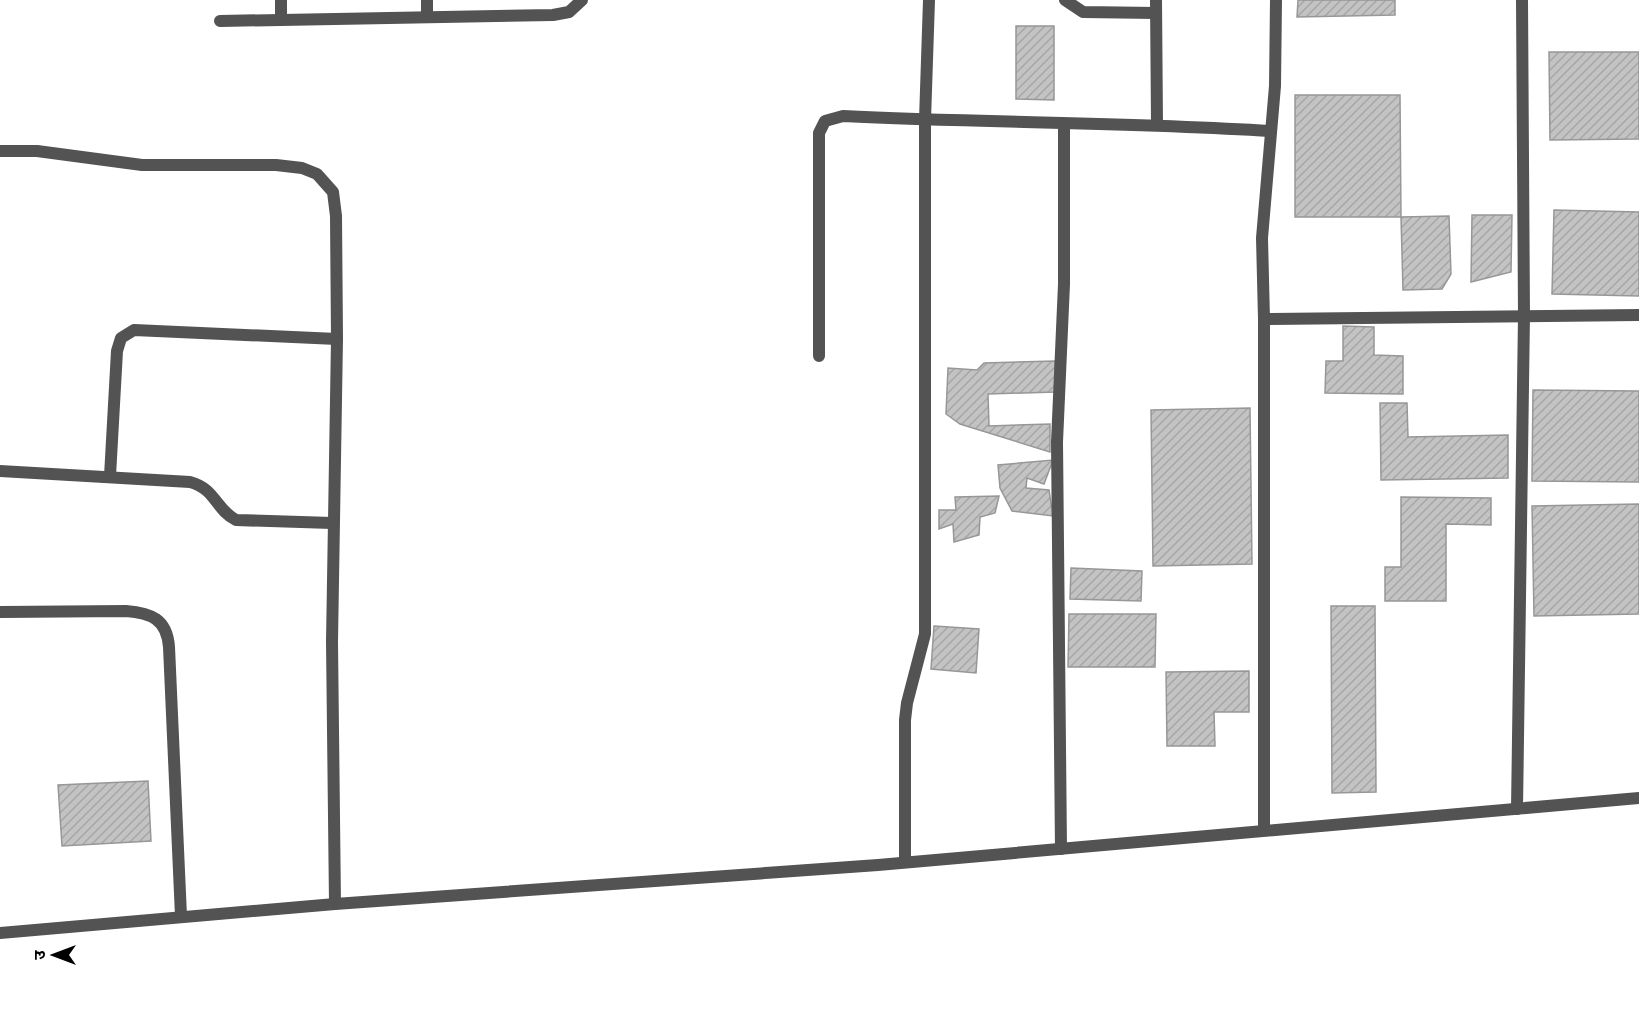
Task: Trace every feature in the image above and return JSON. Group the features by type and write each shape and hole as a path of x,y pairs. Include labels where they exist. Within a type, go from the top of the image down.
{"street":[{"path":"281,0 281,20"},
{"path":"427,0 427,17"},
{"path":"220,21 553,15 569,12 582,0"},
{"path":"905,862 905,720 925,634 926,120 929,0"},
{"path":"1065,0 1083,12 1156,13"},
{"path":"1156,0 1157,124"},
{"path":"1264,829 1262,238 1275,86 1276,0"},
{"path":"1517,809 1524,315 1522,0"},
{"path":"819,356 819,133 825,121 843,116 1064,124 1157,124 1271,130"},
{"path":"1061,849 1057,442 1064,284 1064,124"},
{"path":"0,151 37,151 142,165 276,165 302,168 318,174 328,183 335,202 337,339 332,523 335,903"},
{"path":"1264,319 1639,315"},
{"path":"110,476 117,351 121,338 135,330 337,339"},
{"path":"0,471 110,476 202,485 229,516 236,520 332,523"},
{"path":"0,612 126,611 149,615 162,623 168,634 169,647 181,916"},
{"path":"0,933 335,903 905,862 1639,798"}],"building":[{"path":"1298,0 1395,0 1395,15 1297,17"},
{"path":"1016,26 1054,26 1054,100 1016,99"},
{"path":"1549,52 1639,52 1639,139 1550,140"},
{"path":"1295,95 1400,95 1401,217 1295,217"},
{"path":"1554,210 1639,212 1639,296 1552,294"},
{"path":"1472,215 1512,215 1511,272 1471,282"},
{"path":"1449,216 1451,274 1442,289 1403,290 1401,217"},
{"path":"1343,326 1374,327 1374,355 1403,356 1403,394 1325,393 1326,361 1343,361"},
{"path":"1055,361 1055,392 988,394 989,426 1050,424 1050,452 960,424 946,414 948,368 977,370 984,363"},
{"path":"1533,390 1639,391 1639,482 1532,481"},
{"path":"1380,403 1407,403 1408,437 1508,435 1508,478 1381,480"},
{"path":"1250,408 1252,564 1153,566 1151,410"},
{"path":"1053,460 1044,484 1027,478 1026,488 1049,490 1053,516 1012,511 1000,488 998,465"},
{"path":"999,496 995,513 980,517 979,535 954,542 953,524 939,529 939,510 956,510 955,497"},
{"path":"1401,497 1491,498 1491,525 1446,524 1446,601 1385,601 1385,567 1401,567"},
{"path":"1639,504 1639,614 1534,616 1532,506"},
{"path":"1071,568 1142,571 1141,601 1070,599"},
{"path":"1331,606 1375,606 1376,792 1332,793"},
{"path":"1069,614 1156,614 1155,667 1068,667"},
{"path":"934,626 979,629 976,673 931,669"},
{"path":"1249,671 1249,712 1214,712 1215,746 1167,746 1166,672"},
{"path":"148,781 151,841 62,846 58,785"}]}
